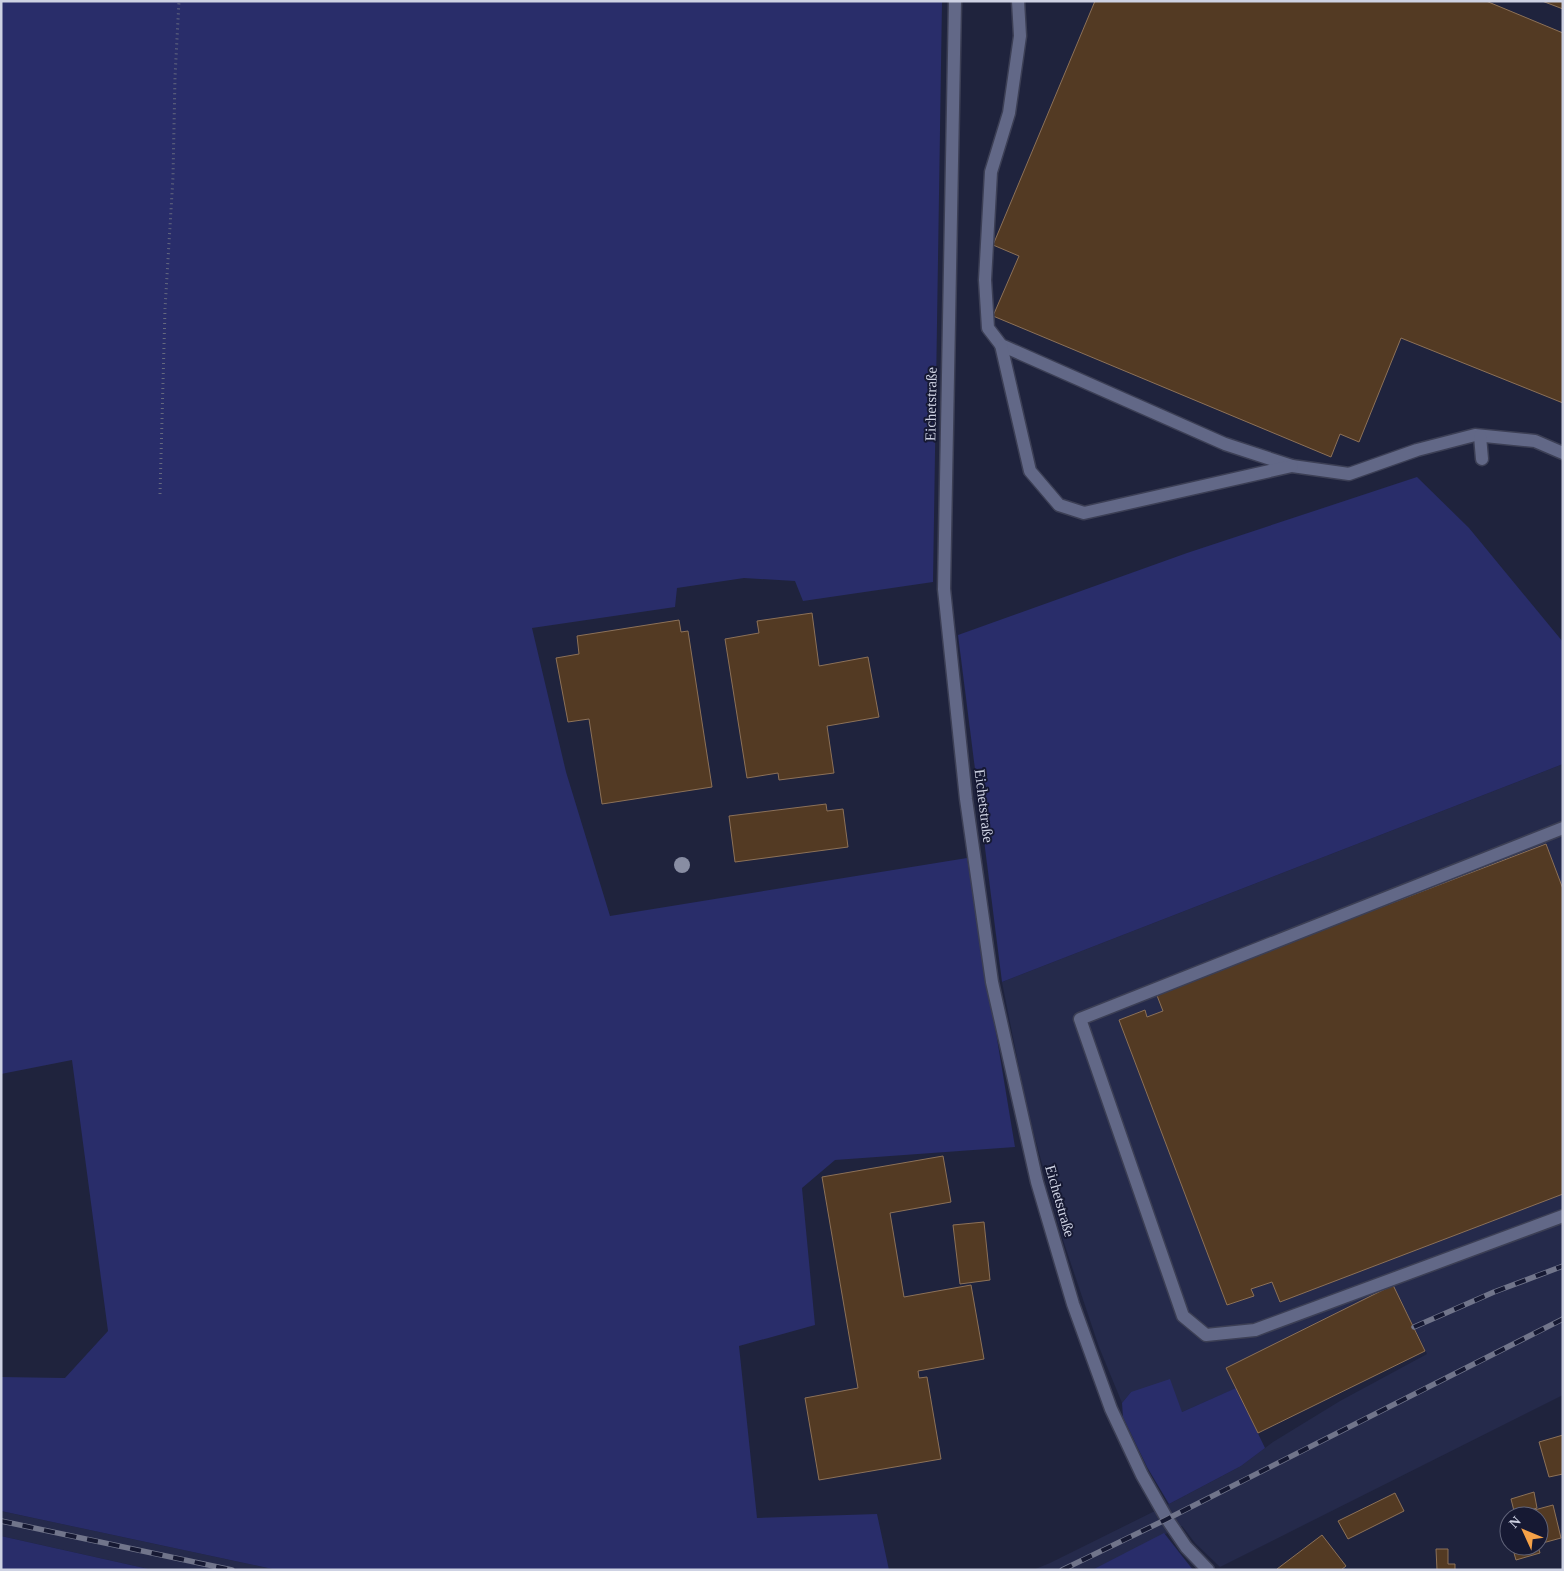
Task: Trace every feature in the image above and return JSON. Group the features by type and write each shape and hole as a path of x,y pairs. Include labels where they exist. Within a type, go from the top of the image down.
{"street":[{"name":"Eichetstraße","path":"955,1 944,589 966,800 992,982 1037,1182 1073,1304 1112,1410 1142,1475 1167,1519 1186,1547 1208,1570"},
{"path":"1018,1 1020,36 1009,113 992,172 985,280 988,328 1001,345 1030,471 1060,504 1084,513 1292,466"},
{"path":"1001,345 1225,444 1292,466 1349,474 1417,450 1475,435 1535,441 1563,453"},
{"path":"1480,436 1482,459"},
{"path":"1563,828 1080,1019 1183,1316 1206,1335 1255,1330 1563,1216"}],"path":[{"path":"160,494 165,309 173,177 179,1"}],"shaded area":[{"path":"1,1 942,1 933,582 803,601 795,581 744,578 677,588 675,607 532,628 566,772 610,916 967,858 1015,1147 835,1160 802,1188 815,1325 739,1346 757,1518 877,1514 889,1570 277,1570 1,1511 1,1377 65,1378 108,1331 72,1060 1,1074"},
{"path":"1417,477 1469,528 1563,642 1563,764 1002,982 958,635 1187,553"},
{"path":"1563,764 1563,1395 1220,1567 1195,1543 1182,1526 1092,1570 1033,1570 1169,1504 1241,1466 1273,1442 1340,1401 1427,1354 1407,1313 1182,1412 1131,1392 1122,1403 1099,1347 1064,1243 1028,1113 1002,982"},
{"path":"1170,1379 1182,1412 1236,1388 1265,1448 1241,1466 1169,1504 1147,1467 1123,1417 1122,1403 1131,1392"},
{"path":"1,1511 277,1570 153,1570 1,1536"},
{"path":"1164,1533 1193,1570 1092,1570"},
{"path":"1,1536 153,1570 1,1570"}],"building":[{"path":"1095,1 1486,1 1563,33 1563,403 1401,338 1359,442 1340,434 1331,457 993,316 1019,256 993,245"},
{"path":"1542,1 1563,1 1563,9"},
{"path":"812,613 819,666 868,657 879,717 827,726 834,773 779,780 778,773 747,778 725,639 759,633 757,621"},
{"path":"679,620 681,632 688,631 712,787 602,804 589,719 568,722 556,658 579,654 577,636"},
{"path":"826,804 827,811 843,809 848,847 735,862 729,816"},
{"path":"1546,844 1563,889 1563,1194 1280,1302 1272,1282 1251,1289 1254,1296 1227,1305 1119,1020 1145,1010 1147,1017 1163,1011 1156,993"},
{"path":"943,1156 951,1202 890,1213 904,1297 971,1285 984,1359 918,1371 919,1378 927,1377 941,1459 819,1480 805,1398 858,1388 822,1177"},
{"path":"984,1222 990,1280 960,1284 953,1225"},
{"path":"1393,1285 1425,1351 1258,1433 1226,1368"},
{"path":"1563,1435 1563,1474 1549,1477 1539,1442"},
{"path":"1534,1492 1537,1506 1513,1506 1511,1499"},
{"path":"1395,1493 1404,1511 1348,1539 1338,1521"},
{"path":"1553,1505 1561,1538 1549,1541 1549,1506"},
{"path":"1322,1535 1346,1566 1341,1570 1277,1569"},
{"path":"1436,1549 1448,1549 1448,1564 1455,1564 1455,1570 1437,1570"},
{"path":"1515,1556 1530,1556 1516,1560"}],"railway":[{"path":"1414,1327 1494,1292 1563,1266"},
{"path":"1062,1570 1563,1319"},
{"path":"1,1521 232,1570"}]}
